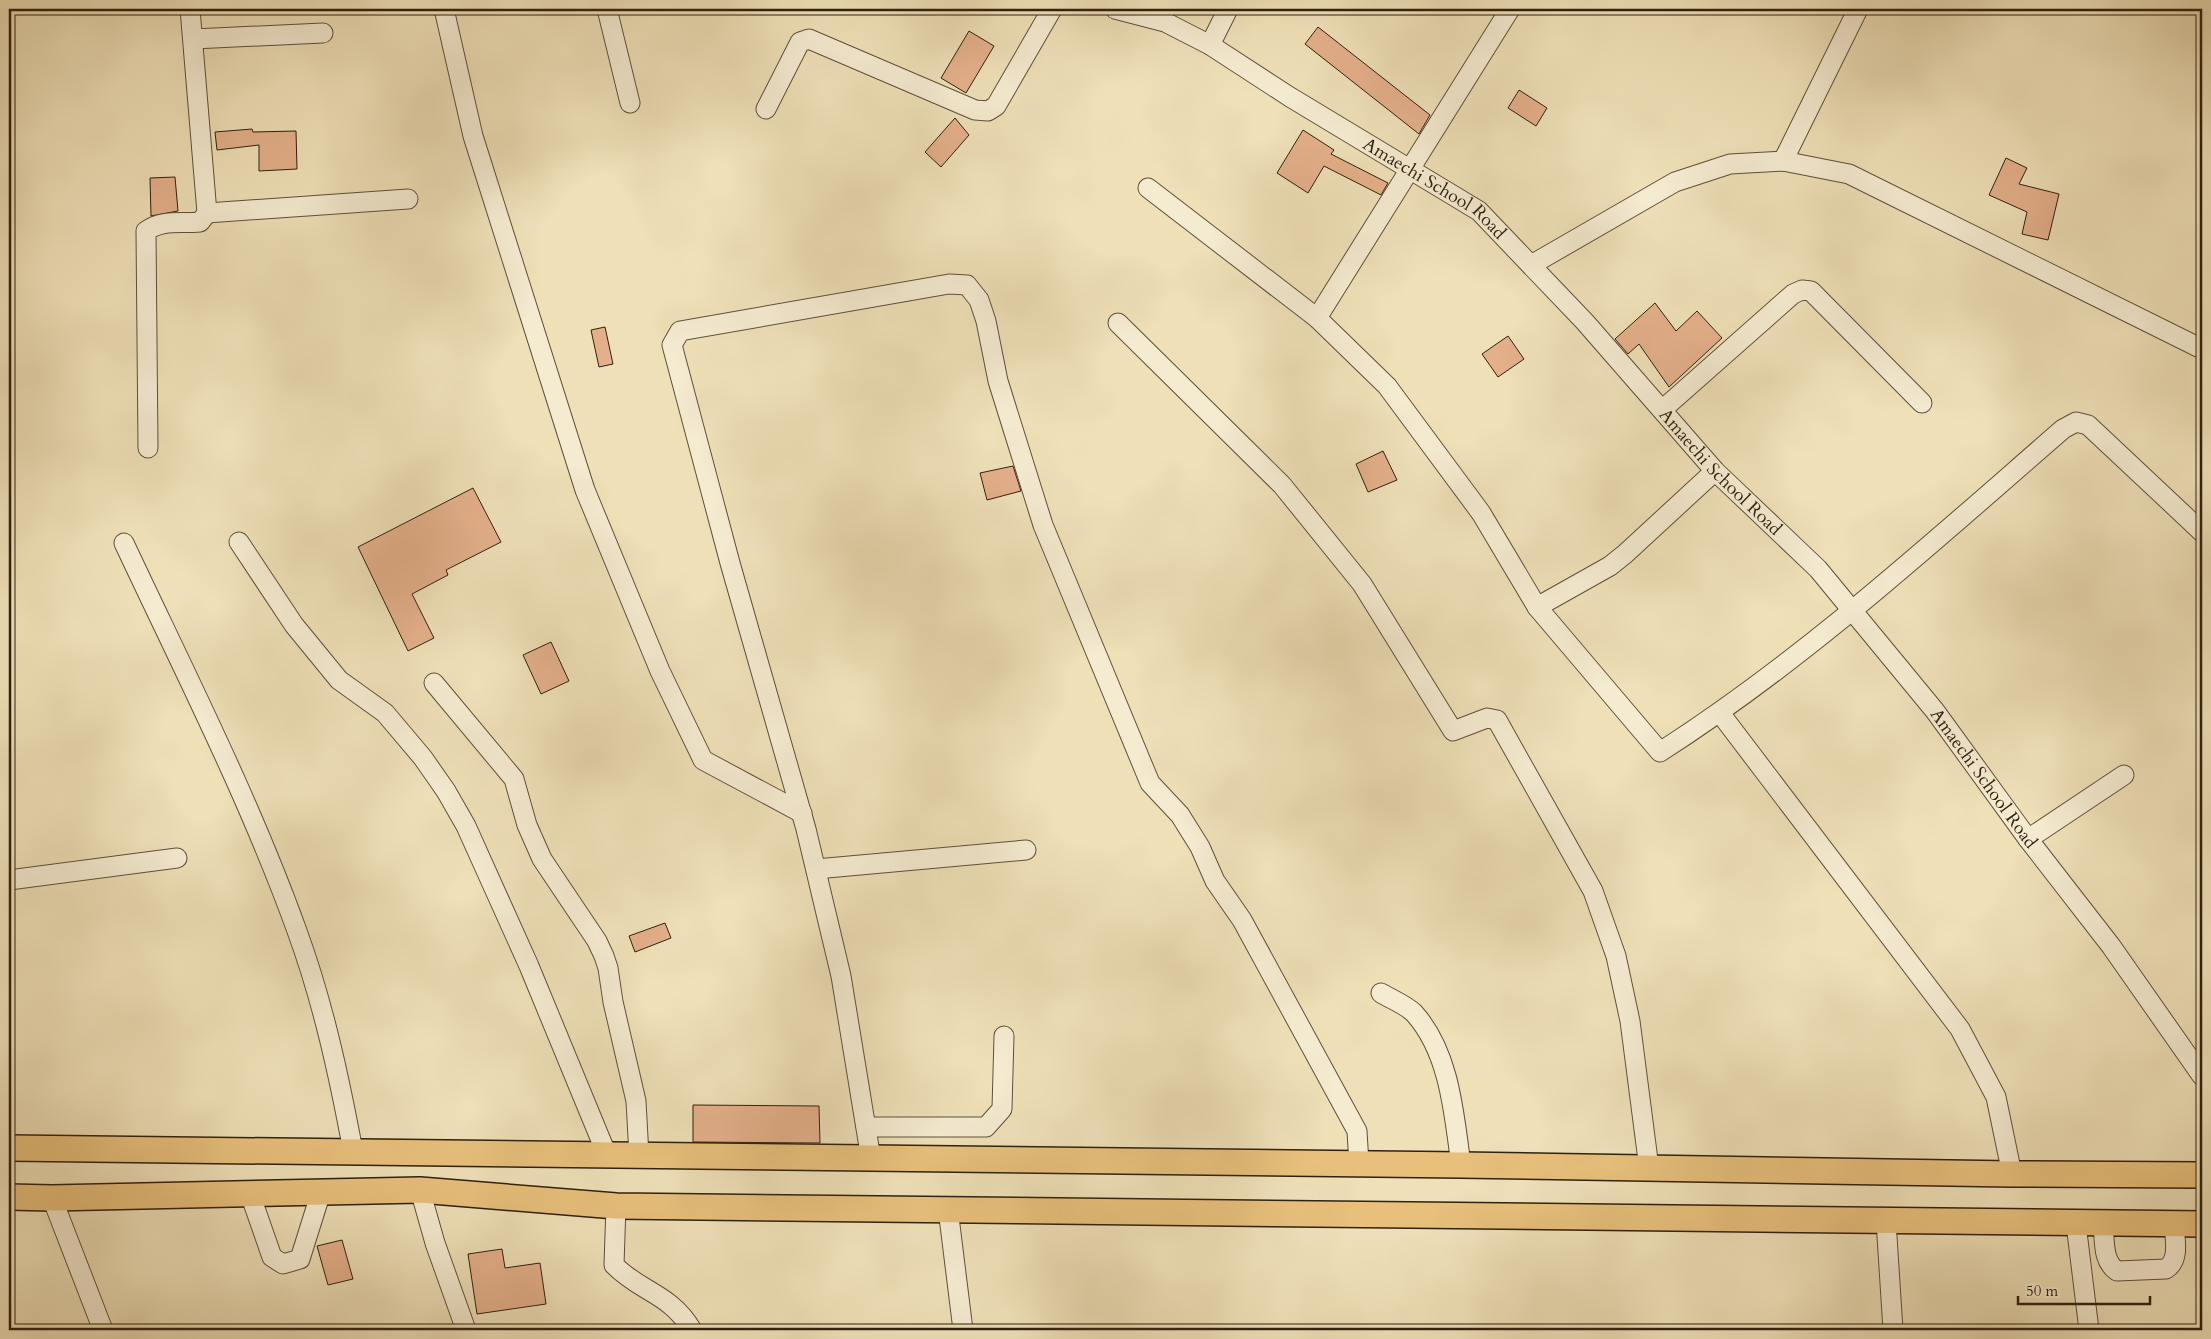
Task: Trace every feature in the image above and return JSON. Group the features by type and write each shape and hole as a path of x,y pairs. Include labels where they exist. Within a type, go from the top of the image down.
{"main road":[{"path":"9,1148 2202,1175"},
{"path":"9,1197 52,1198 420,1190 616,1206 2202,1224"}],"street":[{"path":"148,448 146,231 155,224 167,222 200,222 207,213 190,9"},
{"path":"444,9 473,136 585,490 660,670 702,760 802,813"},
{"path":"607,9 630,103"},
{"path":"766,109 800,42 809,39 974,110 988,111 996,106 1052,9"},
{"name":"Amaechi School Road","path":"1115,9 1165,22 1210,45 1290,97 1480,211 1662,409 1715,471 1818,569 1936,711 2028,839 2111,946 2202,1076"},
{"path":"1210,45 1228,9"},
{"path":"1317,318 1510,9"},
{"path":"1783,161 1858,9"},
{"path":"193,38 323,33"},
{"path":"1531,265 1676,182 1730,164 1783,161 1849,174 2202,349"},
{"path":"1148,188 1317,318 1387,386 1481,512 1537,607 1660,752 1720,714 1852,610 2063,429 2076,422 2088,425 2202,532"},
{"path":"207,213 408,199"},
{"path":"871,1159 841,976 816,869 802,813 730,563 672,345 680,331 949,284 967,285 979,300 984,314 998,381 1042,525 1150,783 1180,815 1200,847 1216,880 1242,920 1357,1131 1359,1164"},
{"path":"1662,409 1793,294 1802,290 1811,291 1922,403"},
{"path":"1118,323 1282,485 1362,584 1453,731 1487,718 1497,720 1593,890 1616,956 1630,1021 1650,1168"},
{"path":"1537,607 1610,566 1715,471"},
{"path":"239,542 294,624 339,680 384,713 423,758 446,791 466,826 529,966 607,1155"},
{"path":"124,543 251,814 298,931 327,1027 353,1151"},
{"path":"434,684 514,779 527,825 542,859 597,940 604,956 608,968 612,1002 636,1101 639,1156"},
{"path":"1720,714 1960,1029 1996,1097 2012,1174"},
{"path":"2028,839 2124,775"},
{"path":"816,869 1026,850"},
{"path":"9,880 177,858"},
{"path":"1381,994 1412,1012 1431,1037 1453,1106 1461,1165"},
{"path":"866,1127 986,1127 1002,1110 1004,1036"},
{"path":"420,1190 435,1244 466,1330"},
{"path":"250,1194 272,1257 283,1264 300,1259 321,1192"},
{"path":"52,1198 104,1330"},
{"path":"616,1206 614,1265 679,1311 692,1330"},
{"path":"948,1210 963,1330"},
{"path":"1886,1221 1893,1330"},
{"path":"2076,1224 2089,1330"},
{"path":"2103,1224 2106,1259 2117,1271 2166,1269 2172,1265 2175,1256 2174,1224"}],"building":[{"path":"1318,27 1430,115 1419,134 1305,44"},
{"path":"969,31 994,46 966,93 941,78"},
{"path":"1519,90 1547,108 1536,126 1508,108"},
{"path":"955,118 969,135 941,167 925,152"},
{"path":"252,129 253,132 296,131 297,169 259,171 259,145 217,150 215,132"},
{"path":"1303,130 1334,150 1331,154 1388,183 1381,195 1324,166 1308,193 1277,173"},
{"path":"2006,158 2027,168 2019,184 2059,194 2048,240 2022,234 2027,212 1989,195"},
{"path":"175,177 178,211 151,216 150,178"},
{"path":"1655,303 1676,331 1697,311 1722,338 1669,387 1639,344 1628,354 1615,339"},
{"path":"605,327 613,364 599,367 591,330"},
{"path":"1508,336 1524,359 1498,377 1482,354"},
{"path":"1383,451 1397,480 1368,492 1356,464"},
{"path":"1013,466 1021,491 987,500 980,473"},
{"path":"473,488 501,542 446,570 448,575 412,594 434,638 408,651 358,547"},
{"path":"551,642 569,681 541,694 523,655"},
{"path":"665,923 671,938 635,952 629,936"},
{"path":"693,1105 819,1106 820,1143 693,1142"},
{"path":"342,1240 353,1279 328,1285 317,1246"},
{"path":"502,1249 505,1268 540,1263 546,1304 477,1314 468,1254"}]}
